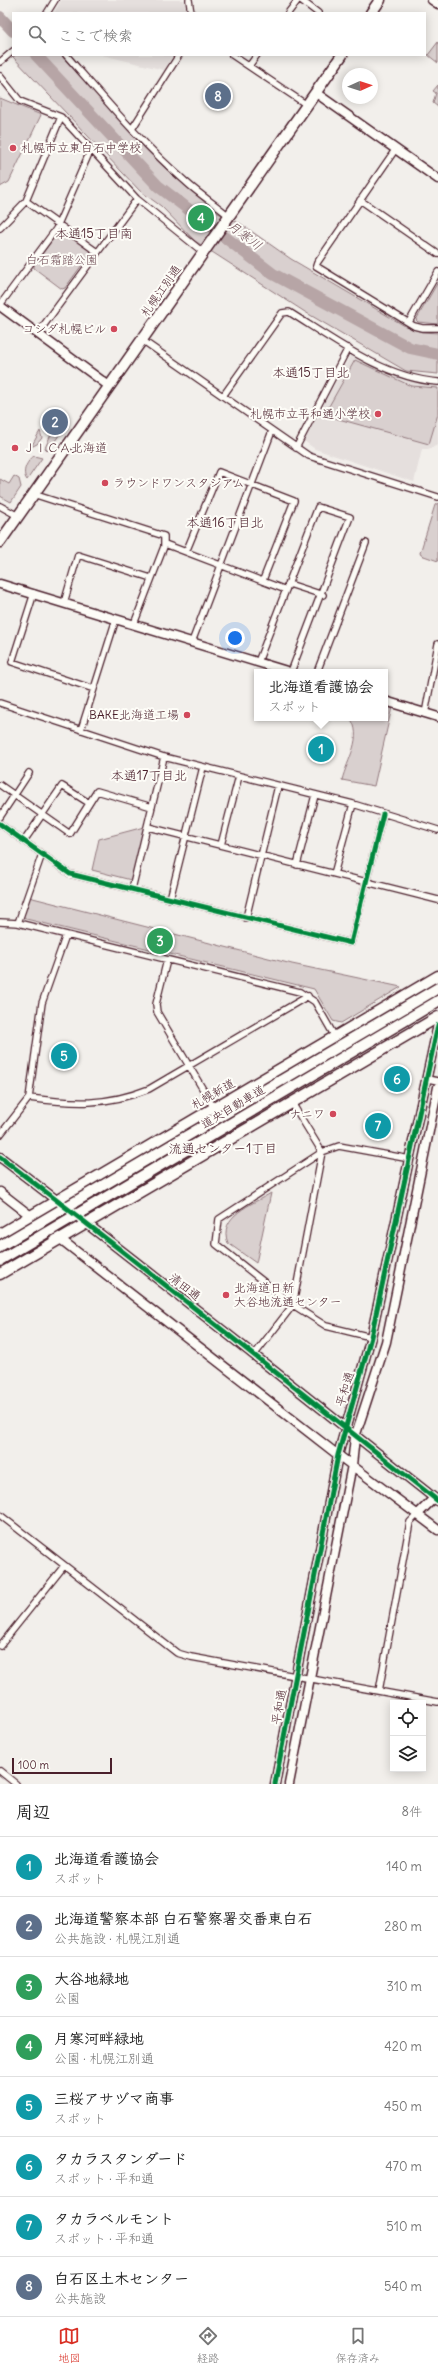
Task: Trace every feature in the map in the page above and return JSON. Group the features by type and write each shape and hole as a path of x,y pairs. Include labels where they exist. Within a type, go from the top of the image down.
{"highway":[{"path":"372,12 380,0"},
{"name":"札幌江別通","path":"0,542 341,56"},
{"name":"札幌新道","path":"0,1234 438,976"},
{"name":"道央自動車道","path":"0,1246 438,988"},
{"name":"道央自動車道","path":"0,1260 438,1001"},
{"path":"0,1274 438,1017"}],"street":[{"path":"46,0 51,6"},
{"path":"48,12 55,0"},
{"path":"189,0 191,12"},
{"path":"289,12 299,0 317,12"},
{"path":"432,0 438,4"},
{"path":"0,62 12,52"},
{"path":"67,56 132,129 186,182 227,219"},
{"path":"132,129 178,56"},
{"path":"234,56 307,105"},
{"path":"249,66 256,56"},
{"path":"0,76 20,101 62,117 137,199 206,249"},
{"path":"316,93 438,179"},
{"path":"0,228 26,200 62,117"},
{"path":"91,149 58,223 0,305 109,386"},
{"path":"395,150 316,263 316,266 408,322 422,328 438,328"},
{"path":"38,333 137,199"},
{"path":"26,200 97,252"},
{"path":"360,200 438,254"},
{"path":"408,322 438,272"},
{"path":"223,396 282,313 289,312 348,348 401,375 438,382"},
{"path":"142,340 309,456 327,464 438,497"},
{"path":"296,448 348,348"},
{"path":"192,642 272,431"},
{"path":"186,552 220,472 252,486 294,501 264,580"},
{"path":"33,494 164,536 164,545 134,624"},
{"path":"0,506 18,516"},
{"path":"258,662 318,507 350,517 322,595 292,669"},
{"path":"318,669 366,543"},
{"path":"164,545 264,580 322,595"},
{"path":"64,603 78,555 151,578"},
{"path":"0,584 34,593 281,669"},
{"path":"34,593 12,662 94,689"},
{"path":"81,730 116,619"},
{"path":"425,714 438,644"},
{"path":"388,702 438,718"},
{"path":"0,703 164,757 353,804 438,830"},
{"path":"132,889 164,757"},
{"path":"170,899 203,767"},
{"path":"0,817 29,773"},
{"path":"221,845 239,776"},
{"path":"0,784 70,834 96,791 152,807"},
{"path":"24,841 62,786 89,803"},
{"path":"246,918 260,854 278,786"},
{"path":"297,864 315,795"},
{"path":"334,874 353,804"},
{"path":"0,824 70,874 351,943 383,814"},
{"path":"148,827 438,900"},
{"path":"18,923 42,854"},
{"path":"0,922 18,923 308,996 315,1002 335,1037"},
{"path":"0,1135 29,1098 42,1003 66,935"},
{"path":"167,960 156,1004 157,1012 214,1108"},
{"path":"29,1098 83,1104 111,1101 149,1089 308,996"},
{"name":"平和通","path":"275,1784 294,1675 344,1427 371,1337 428,1079 438,1025"},
{"path":"428,1079 438,1081"},
{"name":"平和通","path":"289,1784 308,1678 352,1465 355,1437 386,1342 438,1087"},
{"path":"254,1354 293,1305 322,1152 292,1102"},
{"path":"371,1337 326,1326 293,1305 216,1244 218,1219 322,1152 339,1146 410,1159"},
{"name":"清田通","path":"0,1157 254,1354 355,1437 436,1500"},
{"path":"0,1192 30,1217 62,1239 338,1455 438,1530"},
{"path":"378,1691 410,1522 436,1500"},
{"path":"0,1515 177,1653 191,1657 438,1702"},
{"path":"0,1646 64,1566"},
{"path":"0,1771 16,1784"}],"shaded area":[{"path":"61,0 184,0 187,12 55,12"},
{"path":"106,56 172,56 164,70"},
{"name":"札幌市立平和通小学校","path":"350,356 404,380 438,386 438,445 428,449 422,449 414,482 315,449 304,441"}],"green space":[{"path":"438,42 438,63 428,55"},
{"path":"62,56 164,167 216,212 241,224 291,259 405,326 422,332 438,333 438,374 406,371 305,312 195,241 161,206 140,191 13,57"},
{"path":"438,85 438,107 433,103 436,93 433,91"},
{"name":"札幌市立東白石中学校","path":"0,98 41,115 9,182 0,187"},
{"name":"白石霜踏公園","path":"62,230 90,251 90,254 65,288 62,289 34,268 34,265 59,231"},
{"path":"438,282 438,324 418,322 416,320"},
{"path":"355,360 411,386 438,388 438,414 429,444 324,415"},
{"path":"51,411 54,413 49,422 62,431 48,451 45,448 52,432 45,423"},
{"path":"40,431 42,438 37,444 31,447"},
{"path":"34,456 42,458 27,480 25,477 25,470 29,461"},
{"path":"14,476 19,479 21,487 11,502 0,496 0,479 9,484"},
{"path":"438,503 438,561 421,555 420,553 435,505"},
{"path":"388,706 392,707 374,786 342,780 355,740 354,725 352,721 388,721"},
{"path":"144,827 131,880 92,870 99,839"},
{"path":"29,897 292,964 401,987 341,1023 333,1021 314,989 22,918"},
{"path":"271,1193 256,1263 228,1243 226,1234 228,1225 232,1218 239,1212"}],"waterway":[{"name":"月寒川","path":"0,17 12,30"},
{"name":"月寒川","path":"37,56 158,186 273,274 410,348 438,354"}],"cycle path":[{"path":"0,824 70,874 351,943 383,814"},
{"path":"275,1784 338,1455 371,1337 438,1025"},
{"path":"0,1157 165,1285 438,1501"}],"place":[{"name":"白石区土木センター","path":"218,96"},
{"name":"札幌市立東白石中学校","path":"13,148"},
{"name":"月寒河畔緑地","path":"201,218"},
{"name":"コシダ札幌ビル","path":"114,329"},
{"name":"札幌市立平和通小学校","path":"378,414"},
{"name":"北海道警察本部 白石警察署交番東白石","path":"55,422"},
{"name":"ＪＩＣＡ北海道","path":"15,448"},
{"name":"ラウンドワンスタジアム","path":"105,483"},
{"name":"BAKE北海道工場","path":"187,715"},
{"name":"北海道看護協会","path":"321,749"},
{"name":"大谷地緑地","path":"160,941"},
{"name":"三桜アサヅマ商事","path":"64,1056"},
{"name":"タカラスタンダード","path":"397,1079"},
{"name":"ナニワ","path":"333,1114"},
{"name":"タカラベルモント","path":"378,1126"},
{"name":"北海道日新 大谷地流通センター","path":"226,1295"}],"district":[{"name":"本通15丁目南","path":"94,233"},
{"name":"本通15丁目北","path":"311,372"},
{"name":"本通16丁目北","path":"225,522"},
{"name":"本通17丁目北","path":"149,775"},
{"name":"流通センター1丁目","path":"223,1148"}]}
